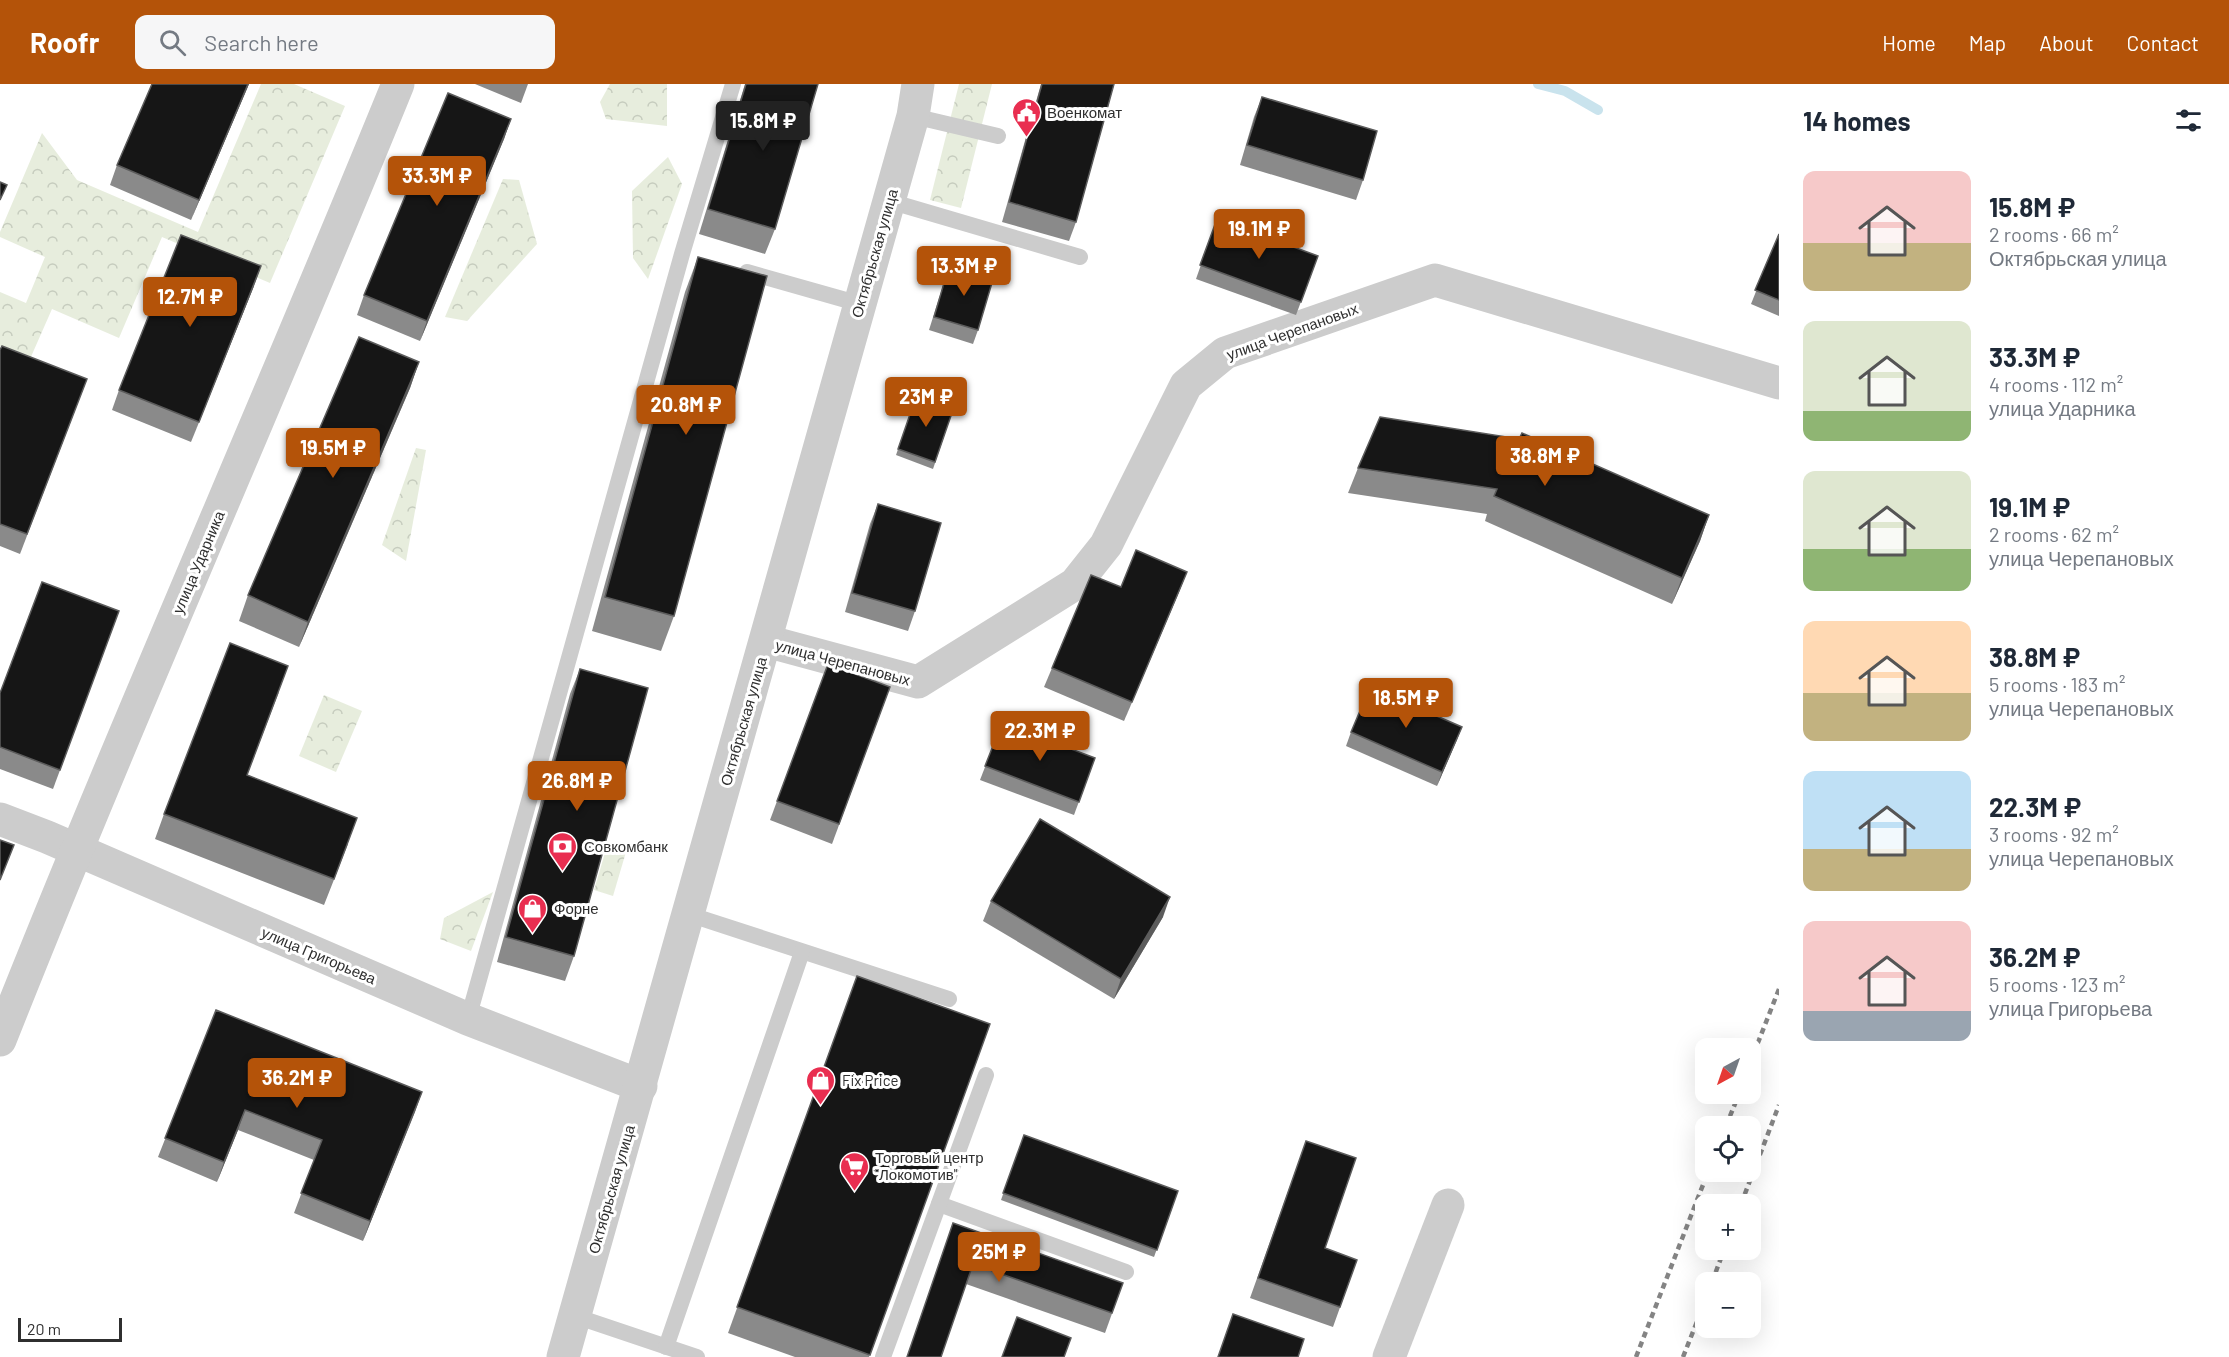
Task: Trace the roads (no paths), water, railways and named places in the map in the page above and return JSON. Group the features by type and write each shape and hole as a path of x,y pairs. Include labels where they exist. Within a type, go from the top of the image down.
{"street":[{"name":"улица Ударника","path":"0,1040 75,851 398,84"},
{"name":"Октябрьская улица","path":"563,1357 913,116 918,84"},
{"name":"улица Черепановых","path":"766,641 918,682 1075,584 1106,545 1186,385 1225,353 1435,280 1779,383"},
{"name":"улица Григорьева","path":"0,819 468,1019 641,1086"},
{"path":"1389,1357 1448,1205"}],"lane":[{"path":"468,1019 688,255 732,84"},
{"path":"913,116 998,136"},
{"path":"889,201 1080,257"},
{"path":"726,266 860,304"},
{"path":"688,914 949,999"},
{"path":"666,1347 802,952"},
{"path":"883,1357 986,1075"},
{"path":"939,1204 1126,1272"},
{"path":"575,1316 697,1357"}],"waterway":[{"path":"1538,84 1565,91 1598,110"}],"railway":[{"path":"1760,1038 1779,989"},
{"path":"1730,1116 1735,1104"},
{"path":"1745,1194 1779,1105"},
{"path":"1636,1357 1704,1182"},
{"path":"1716,1272 1720,1260"},
{"path":"1683,1357 1695,1327"}],"place":[{"name":"Военкомат","path":"1026,138"},
{"name":"Совкомбанк","path":"563,872"},
{"name":"Форне","path":"533,934"},
{"name":"Fix Price","path":"821,1106"},
{"name":"Торговый центр \"Локомотив\"","path":"854,1192"}]}
